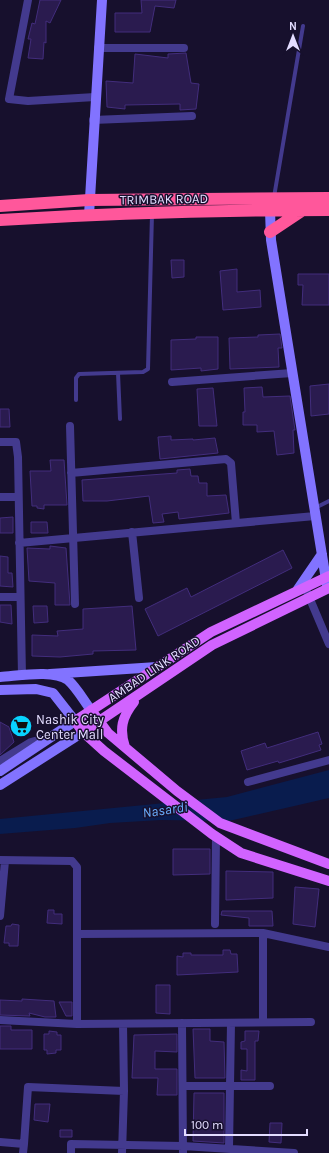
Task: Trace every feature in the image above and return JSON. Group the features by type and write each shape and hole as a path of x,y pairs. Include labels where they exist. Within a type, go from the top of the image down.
{"highway":[{"name":"TRIMBAK ROAD","path":"0,206 89,200 274,197 329,198"},
{"name":"TRIMBAK ROAD","path":"0,220 89,215 270,210 329,210"},
{"path":"270,232 303,210"}],"main road":[{"name":"AMBAD LINK ROAD","path":"75,721 211,632 327,576"},
{"name":"AMBAD LINK ROAD","path":"83,732 139,696 212,645 328,588"},
{"path":"125,747 121,731 123,720 128,710 139,696"},
{"path":"91,710 108,733 177,791 220,823 329,864"},
{"path":"75,721 83,732 104,751 216,837 242,853 329,881"}],"street":[{"path":"28,0 9,99 28,101 95,97"},
{"path":"89,215 93,120 102,0"},
{"path":"98,48 184,48"},
{"path":"93,120 192,116"},
{"path":"274,197 270,210 270,232 328,588"},
{"path":"172,382 292,373"},
{"path":"70,426 75,604"},
{"path":"0,442 16,442 22,676"},
{"path":"71,473 226,459 231,463 236,523"},
{"path":"0,496 18,497"},
{"path":"19,542 236,523 315,512"},
{"path":"132,532 139,598"},
{"path":"319,539 329,546"},
{"path":"322,554 301,588 309,597 328,640"},
{"path":"0,597 19,597"},
{"path":"0,677 157,667"},
{"path":"50,674 64,678 70,682 91,710"},
{"path":"0,690 36,689 53,693 75,721"},
{"name":"AMBAD LINK ROAD","path":"0,771 23,751 52,736 75,721"},
{"name":"AMBAD LINK ROAD","path":"0,785 83,732"},
{"path":"0,761 23,751"},
{"path":"248,782 329,760"},
{"path":"215,924 216,837"},
{"path":"0,916 3,860 72,861 75,863 77,867 77,1024"},
{"path":"77,934 263,933 329,947"},
{"path":"263,933 264,1022"},
{"path":"0,1020 77,1024 311,1022"},
{"path":"182,1023 183,1150"},
{"path":"229,1148 231,1023"},
{"path":"122,1149 124,1091 123,1024"},
{"path":"183,1086 270,1086"},
{"path":"23,1153 28,1087 124,1091"},
{"path":"0,1142 24,1144"},
{"path":"71,1153 71,1144 122,1149 183,1150 229,1148 294,1153"}],"lane":[{"path":"274,197 303,26"},
{"path":"76,400 76,378 79,374 143,372 148,369 152,214"},
{"path":"118,373 120,419"},
{"path":"315,512 329,502"}],"water":[{"name":"Nasardi","path":"329,770 329,798 229,821 161,820 110,823 75,828 0,834 0,819 227,797"}],"building":[{"path":"40,0 61,0 50,23 46,21 46,43 44,42 43,59 28,58 31,39 28,39 32,23 35,24"},
{"path":"141,0 176,0 174,8 155,6 150,32 115,32 115,13 142,13"},
{"path":"186,53 191,83 199,84 196,109 180,110 180,104 125,105 125,109 107,107 106,81 133,83 135,54 168,58 168,54"},
{"path":"171,260 184,260 184,277 172,278"},
{"path":"237,269 237,292 260,290 261,307 223,310 220,271"},
{"path":"298,274 329,274 329,305 302,305 303,285 298,285"},
{"path":"280,334 282,348 278,348 279,367 230,369 229,338 258,337 258,335"},
{"path":"196,337 218,337 218,369 201,371 201,368 171,370 171,340 196,339"},
{"path":"329,384 329,414 311,416 310,386"},
{"path":"262,387 263,397 290,396 295,430 293,430 294,453 277,455 274,431 257,432 257,425 243,425 243,412 245,412 244,388"},
{"path":"213,388 217,426 199,426 197,389"},
{"path":"0,409 9,409 10,427 0,427"},
{"path":"171,436 171,440 215,438 218,453 160,459 158,437"},
{"path":"50,460 64,460 67,505 44,505 44,509 37,508 37,506 32,506 30,471 51,471"},
{"path":"190,469 191,476 198,476 199,483 207,483 207,496 226,495 229,513 179,519 178,512 162,514 164,522 153,523 149,496 107,501 83,501 82,480 177,473 177,470"},
{"path":"13,517 13,533 0,533 0,518"},
{"path":"31,522 47,522 48,533 31,533"},
{"path":"50,546 66,548 70,605 55,605 55,583 29,581 27,548 50,549"},
{"path":"283,550 292,568 158,636 145,609 187,588 191,597"},
{"path":"0,556 8,557 8,573 12,573 13,587 0,586"},
{"path":"0,605 11,605 12,624 0,622"},
{"path":"33,606 47,606 48,622 34,623"},
{"path":"132,606 136,650 93,651 93,654 60,657 32,656 32,635 58,636 57,631 83,629 83,609"},
{"path":"0,722 9,727 14,742 0,755"},
{"path":"318,732 322,744 319,745 321,750 279,763 278,761 247,770 241,751 265,743 267,748"},
{"path":"173,849 210,849 210,874 173,875"},
{"path":"226,871 273,872 273,898 226,900"},
{"path":"295,887 319,889 315,927 293,924"},
{"path":"48,910 54,910 54,914 62,914 62,924 47,923"},
{"path":"222,911 272,911 273,926 249,926 249,918 221,915"},
{"path":"12,924 19,925 18,946 9,946 9,943 4,943 6,926 11,926"},
{"path":"223,950 230,950 231,954 237,954 238,972 177,975 177,956 183,957 183,953 191,953 191,955 223,955"},
{"path":"156,985 170,985 170,1014 156,1013"},
{"path":"22,999 54,1001 56,1017 45,1017 29,1013 30,1016 0,1015 0,1000 22,1001"},
{"path":"59,1002 72,1002 72,1016 66,1016"},
{"path":"0,1026 11,1026 11,1030 32,1030 32,1049 0,1049"},
{"path":"193,1029 210,1029 210,1041 224,1042 225,1078 195,1078"},
{"path":"49,1031 57,1032 57,1035 61,1035 61,1050 56,1050 56,1053 47,1054 47,1050 44,1050 44,1034 49,1034"},
{"path":"245,1031 259,1031 258,1041 255,1041 255,1080 241,1080 241,1070 247,1071 247,1049 241,1049 241,1042 245,1041"},
{"path":"177,1034 177,1052 155,1051 155,1069 177,1069 177,1095 157,1095 158,1078 132,1078 134,1035"},
{"path":"194,1093 224,1093 224,1143 193,1141"},
{"path":"35,1104 50,1104 48,1122 34,1120"},
{"path":"270,1123 282,1123 281,1143 269,1142"},
{"path":"60,1130 72,1130 72,1137 60,1137"}],"place":[{"name":"Nashik City Center Mall","path":"21,726"}]}
